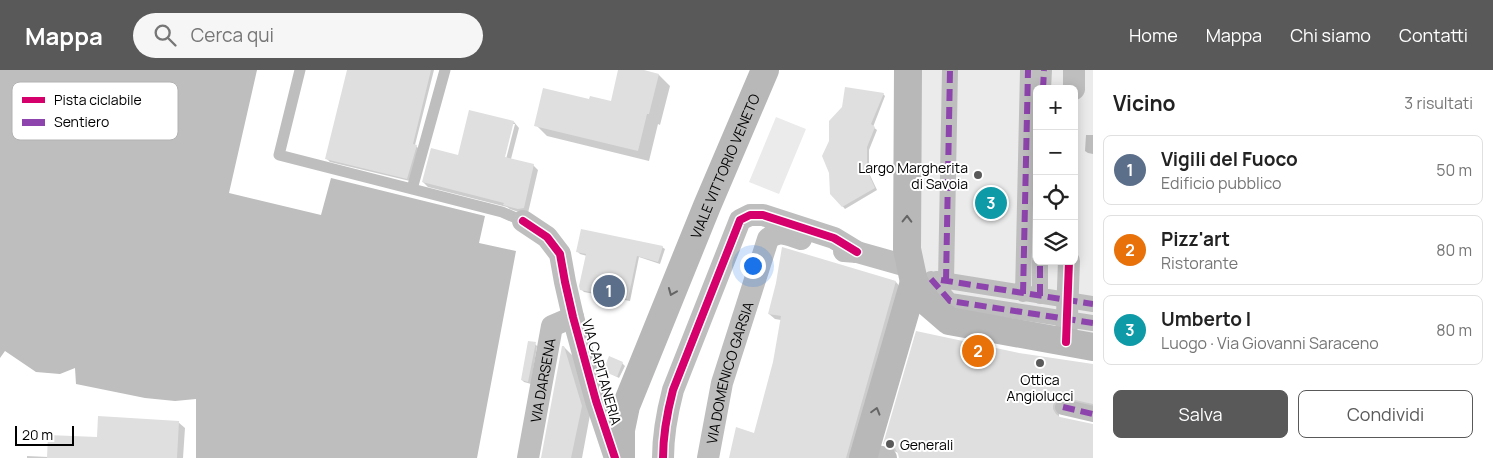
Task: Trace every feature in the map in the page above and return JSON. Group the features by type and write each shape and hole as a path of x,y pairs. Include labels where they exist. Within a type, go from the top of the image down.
{"main road":[{"name":"VIALE VITTORIO VENETO","path":"621,458 621,430 626,406 706,206 765,70"},
{"path":"908,70 907,249 912,275 927,302 949,321 1067,321 1093,347"},
{"path":"871,456 906,313 912,275"}],"street":[{"path":"946,281 950,70"},
{"path":"1022,294 1028,70"},
{"path":"1043,85 1044,70"},
{"path":"1074,70 1074,85"},
{"path":"663,458 663,438 673,390 740,220 750,215 763,215 834,238 857,252 912,275"},
{"name":"VIA CAPITANERIA","path":"523,221 548,237 560,254 573,317 596,401 615,458"},
{"name":"VIA DOMENICO GARSIA","path":"708,458 722,383 768,239 774,233 780,233 830,249 857,252"},
{"path":"1040,265 1040,296"},
{"path":"1067,321 1069,265"},
{"path":"1067,321 1040,296 931,278 950,301 1067,321 1093,323"},
{"path":"1067,321 1093,304"},
{"path":"906,313 949,321"},
{"name":"VIA DARSENA","path":"528,458 552,326 573,317"},
{"path":"1062,406 1093,414"}],"lane":[{"path":"300,70 279,155 502,212 523,221"},
{"path":"412,189 445,70"}],"shaded area":[{"path":"0,70 257,70 229,193 321,215 331,178 485,216 479,243 516,251 477,458 196,458 196,399 175,401 145,398 76,384 75,368 60,374 36,372 5,351 0,358"},
{"name":"Largo Margherita di Savoia","path":"920,70 1093,70 1093,334 957,313 919,267"},
{"path":"776,117 806,129 779,194 749,182"}],"building":[{"path":"347,70 431,70 413,144 417,145 407,179 325,159"},
{"path":"618,70 644,70 659,74 638,151 534,126 543,88 589,99 590,96 611,101"},
{"path":"845,87 884,93 871,124 875,127 867,147 867,170 875,188 842,207 830,194 829,173 822,156 829,141 829,121 842,107"},
{"path":"469,110 514,121 505,157 534,164 524,208 510,207 503,205 504,203 422,182 431,148 458,155"},
{"path":"581,229 663,246 658,262 637,256 628,299 580,290 579,286 586,254 576,252"},
{"path":"782,247 896,281 846,458 729,458 736,427 754,433 773,362 781,316 768,314"},
{"path":"916,331 1019,353 1093,364 1093,404 1061,397 1056,400 1053,409 1060,417 1093,424 1093,458 899,458 895,448 883,444"},
{"path":"528,341 536,342 528,382 521,380"},
{"path":"562,346 564,346 582,406 571,458 541,458"},
{"path":"609,356 623,362 617,377 603,371"},
{"path":"98,416 179,421 177,458 47,458 48,435 97,437"}],"marked path":[{"path":"946,281 950,70"},
{"path":"1023,294 1028,70"},
{"path":"1043,85 1044,70"},
{"path":"1040,265 1040,296"},
{"path":"931,279 950,301 1093,323"},
{"path":"941,280 1093,304"},
{"path":"1063,407 1093,414"}],"cycle path":[{"path":"663,458 666,424 673,390 740,220 750,215 763,215 834,238 857,252"},
{"path":"523,221 547,237 560,254 573,317 596,401 615,458"},
{"path":"1066,342 1069,265"}],"place":[{"name":"Largo Margherita di Savoia","path":"978,175"},
{"name":"Umberto I","path":"991,203"},
{"name":"Vigili del Fuoco","path":"609,291"},
{"name":"Pizz'art","path":"978,351"},
{"name":"Ottica Angiolucci","path":"1040,363"},
{"name":"Generali","path":"890,444"}]}
